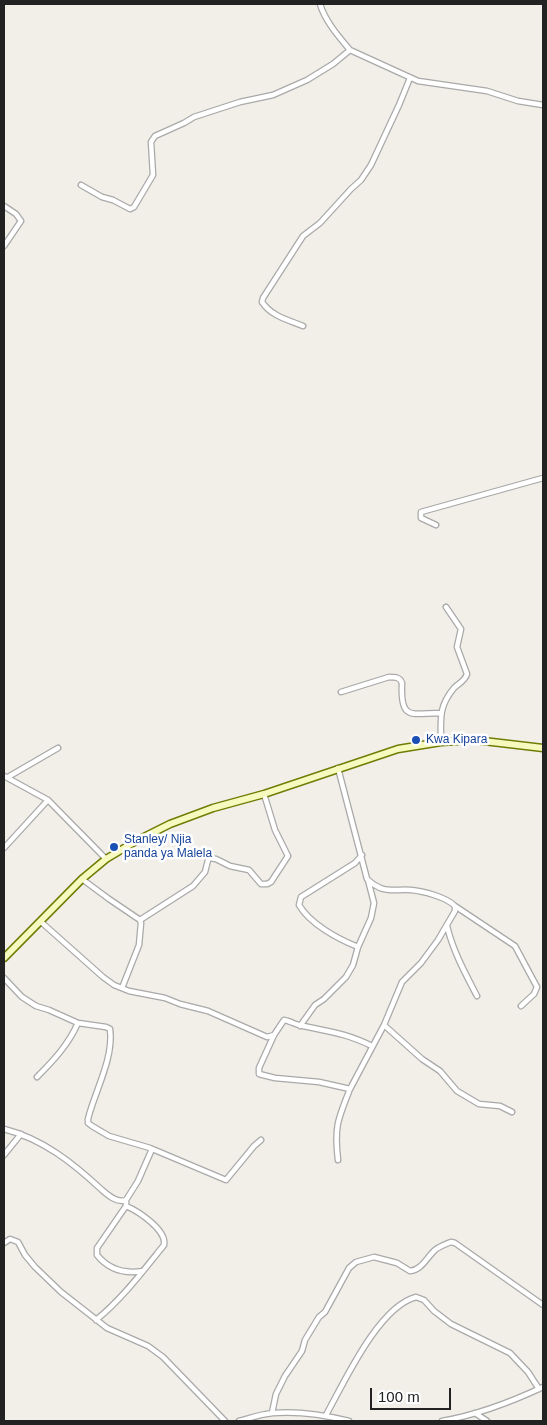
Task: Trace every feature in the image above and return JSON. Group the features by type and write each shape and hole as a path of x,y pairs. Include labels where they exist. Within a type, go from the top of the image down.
{"main road":[{"path":"4,958 82,879 106,859 170,824 212,808 264,794 398,749 441,742 475,740 543,748"}],"street":[{"path":"320,4 339,37 350,50 410,78 418,81 487,91 543,105"},
{"path":"322,10 325,4"},
{"path":"81,185 130,209 134,207 152,175 151,142 155,136 194,117 240,102 272,95 300,83 333,64 350,50"},
{"path":"303,326 274,314 265,307 262,302 263,298 303,236 320,223 361,180 371,165 410,78"},
{"path":"4,206 16,214 21,221 4,246"},
{"path":"436,525 421,518 421,512 543,478"},
{"path":"441,742 441,713 446,698 464,680 467,674 457,647 461,629 446,607"},
{"path":"341,692 388,677 397,678 402,683 404,709 407,712 416,715 441,713"},
{"path":"6,776 58,748"},
{"path":"300,1026 315,1005 324,999 346,977 353,965 358,947 371,918 374,903 338,768"},
{"path":"6,776 48,800 106,859"},
{"path":"140,920 193,886 205,872 210,858 227,865 249,870 261,884 271,882 288,856 275,830 264,794"},
{"path":"4,848 48,800"},
{"path":"358,947 339,939 307,915 299,905 301,897 354,863 362,855"},
{"path":"82,879 109,900 140,920 142,928 139,945 122,988"},
{"path":"367,879 383,890 411,890 446,900 515,946 537,987 530,999 521,1006"},
{"path":"338,1160 336,1127 350,1089 384,1025 402,982 421,963 447,926 455,911 454,906"},
{"path":"40,921 103,977 122,988 153,994 180,1004 208,1011 267,1037 274,1035"},
{"path":"447,926 458,958 477,996"},
{"path":"4,978 31,1004 78,1023 106,1027 110,1032 106,1059 88,1122 99,1132 152,1148 226,1180 261,1140"},
{"path":"350,1089 318,1082 275,1078 260,1074 259,1068 274,1035 284,1020 300,1026 337,1032 372,1046"},
{"path":"37,1077 65,1048 78,1023"},
{"path":"384,1025 440,1072 457,1090 479,1104 500,1106 512,1112"},
{"path":"4,1129 21,1134 58,1153 107,1195 119,1201 126,1200"},
{"path":"4,1155 21,1134"},
{"path":"143,1270 127,1273 115,1270 97,1255 98,1248 126,1206 126,1200 138,1181 152,1148"},
{"path":"96,1320 108,1310 164,1245 165,1241 148,1219 138,1211 126,1206"},
{"path":"4,1243 14,1239 43,1276 96,1320 114,1332 148,1346 163,1357 225,1421"},
{"path":"272,1413 276,1394 285,1376 302,1351 319,1317 325,1312 343,1276 356,1262 380,1258 397,1263 410,1271 415,1271 435,1250 451,1242 543,1305"},
{"path":"326,1415 360,1353 381,1323 398,1308 416,1297 424,1300 434,1311 451,1324 510,1353 541,1388 500,1406 442,1421"},
{"path":"475,1412 487,1421"},
{"path":"239,1421 272,1413 326,1415 349,1421"}],"place":[{"name":"Kwa Kipara","path":"416,740"},
{"name":"Stanley/ Njia panda ya Malela","path":"114,847"}]}
